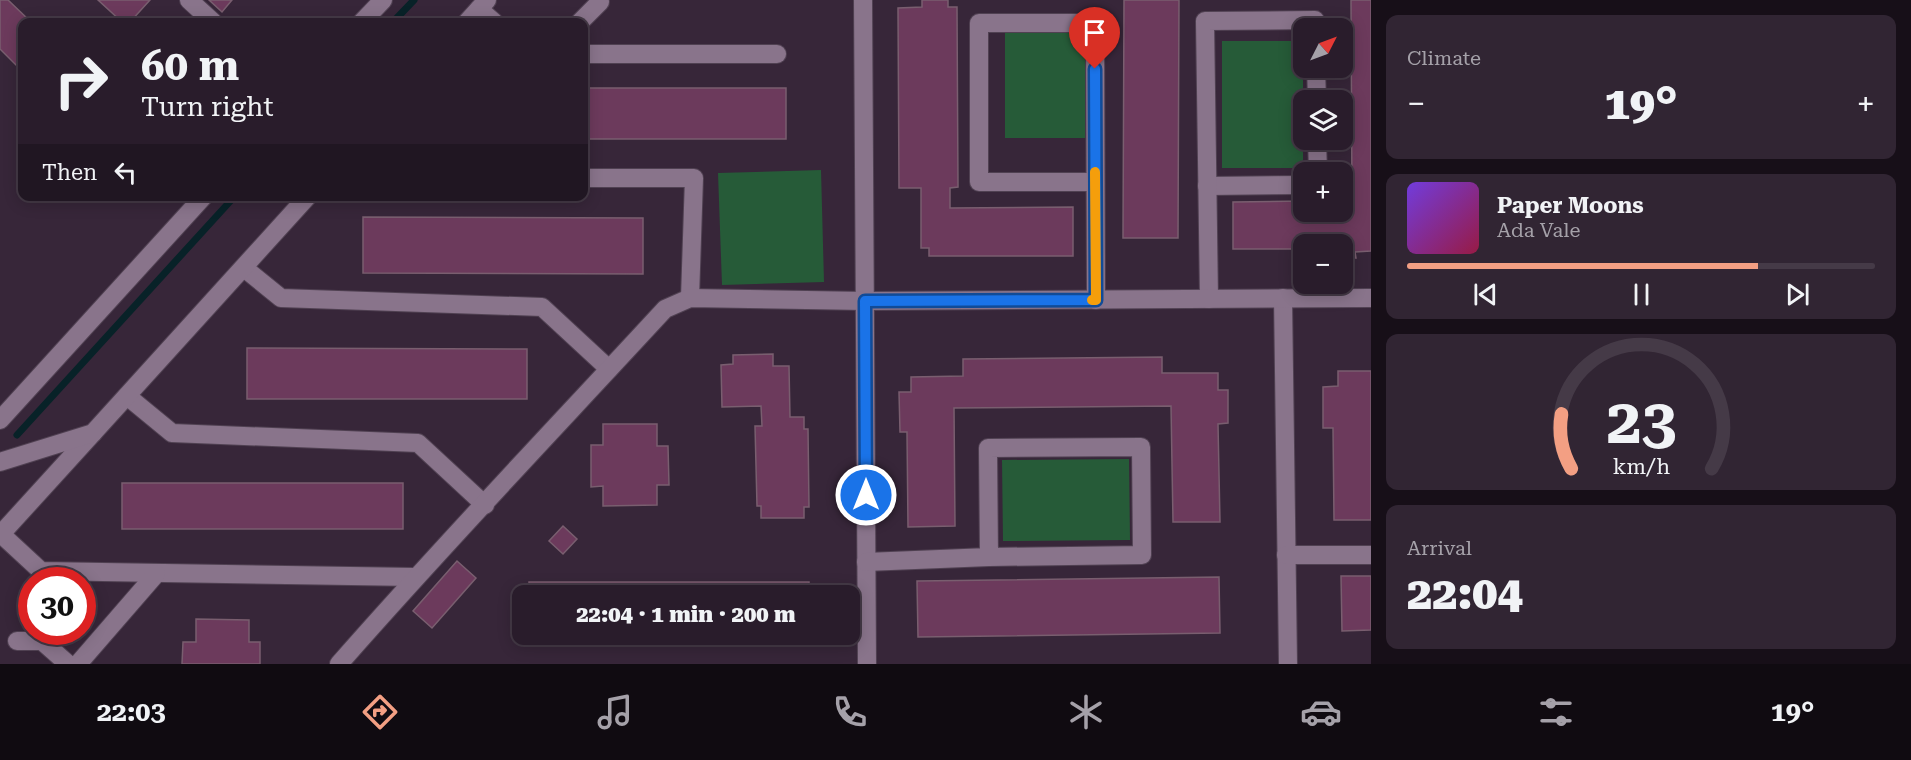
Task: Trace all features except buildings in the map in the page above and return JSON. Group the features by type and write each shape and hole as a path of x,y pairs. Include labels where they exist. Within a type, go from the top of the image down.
{"street":[{"path":"189,0 209,18"},
{"path":"366,18 382,0"},
{"path":"863,0 867,664"},
{"path":"584,18 600,2"},
{"path":"1209,299 1205,21 1293,20"},
{"path":"1095,182 979,182 979,23 1095,23 1096,300"},
{"path":"588,54 777,54"},
{"path":"588,178 694,178 690,298"},
{"path":"1207,186 1293,185"},
{"path":"0,420 199,201"},
{"path":"303,201 1,534 41,571 415,578"},
{"path":"243,268 281,298 542,307 609,369"},
{"path":"339,664 415,578 665,309 690,298 865,301 1371,298"},
{"path":"1283,298 1288,664"},
{"path":"127,396 171,433 418,443 485,505"},
{"path":"0,462 93,433"},
{"path":"866,562 989,557 1142,555 1141,447 988,448 989,557"},
{"path":"1286,555 1371,555"},
{"path":"78,664 156,574"},
{"path":"47,645 68,664"}],"green space":[{"path":"1005,31 1085,31 1085,138 1005,138"},
{"path":"1222,41 1293,41 1293,78 1303,78 1303,90 1293,90 1293,150 1303,150 1303,162 1293,162 1293,168 1222,168"},
{"path":"821,170 824,282 722,285 718,173"},
{"path":"1129,459 1130,540 1003,541 1002,460"}],"waterway":[{"path":"397,18 414,0"},
{"path":"17,435 230,201"}],"slow traffic":[{"path":"1092,300 1096,300 1095,172"}],"route":[{"path":"866,495 865,301 1096,300 1095,69"}]}
